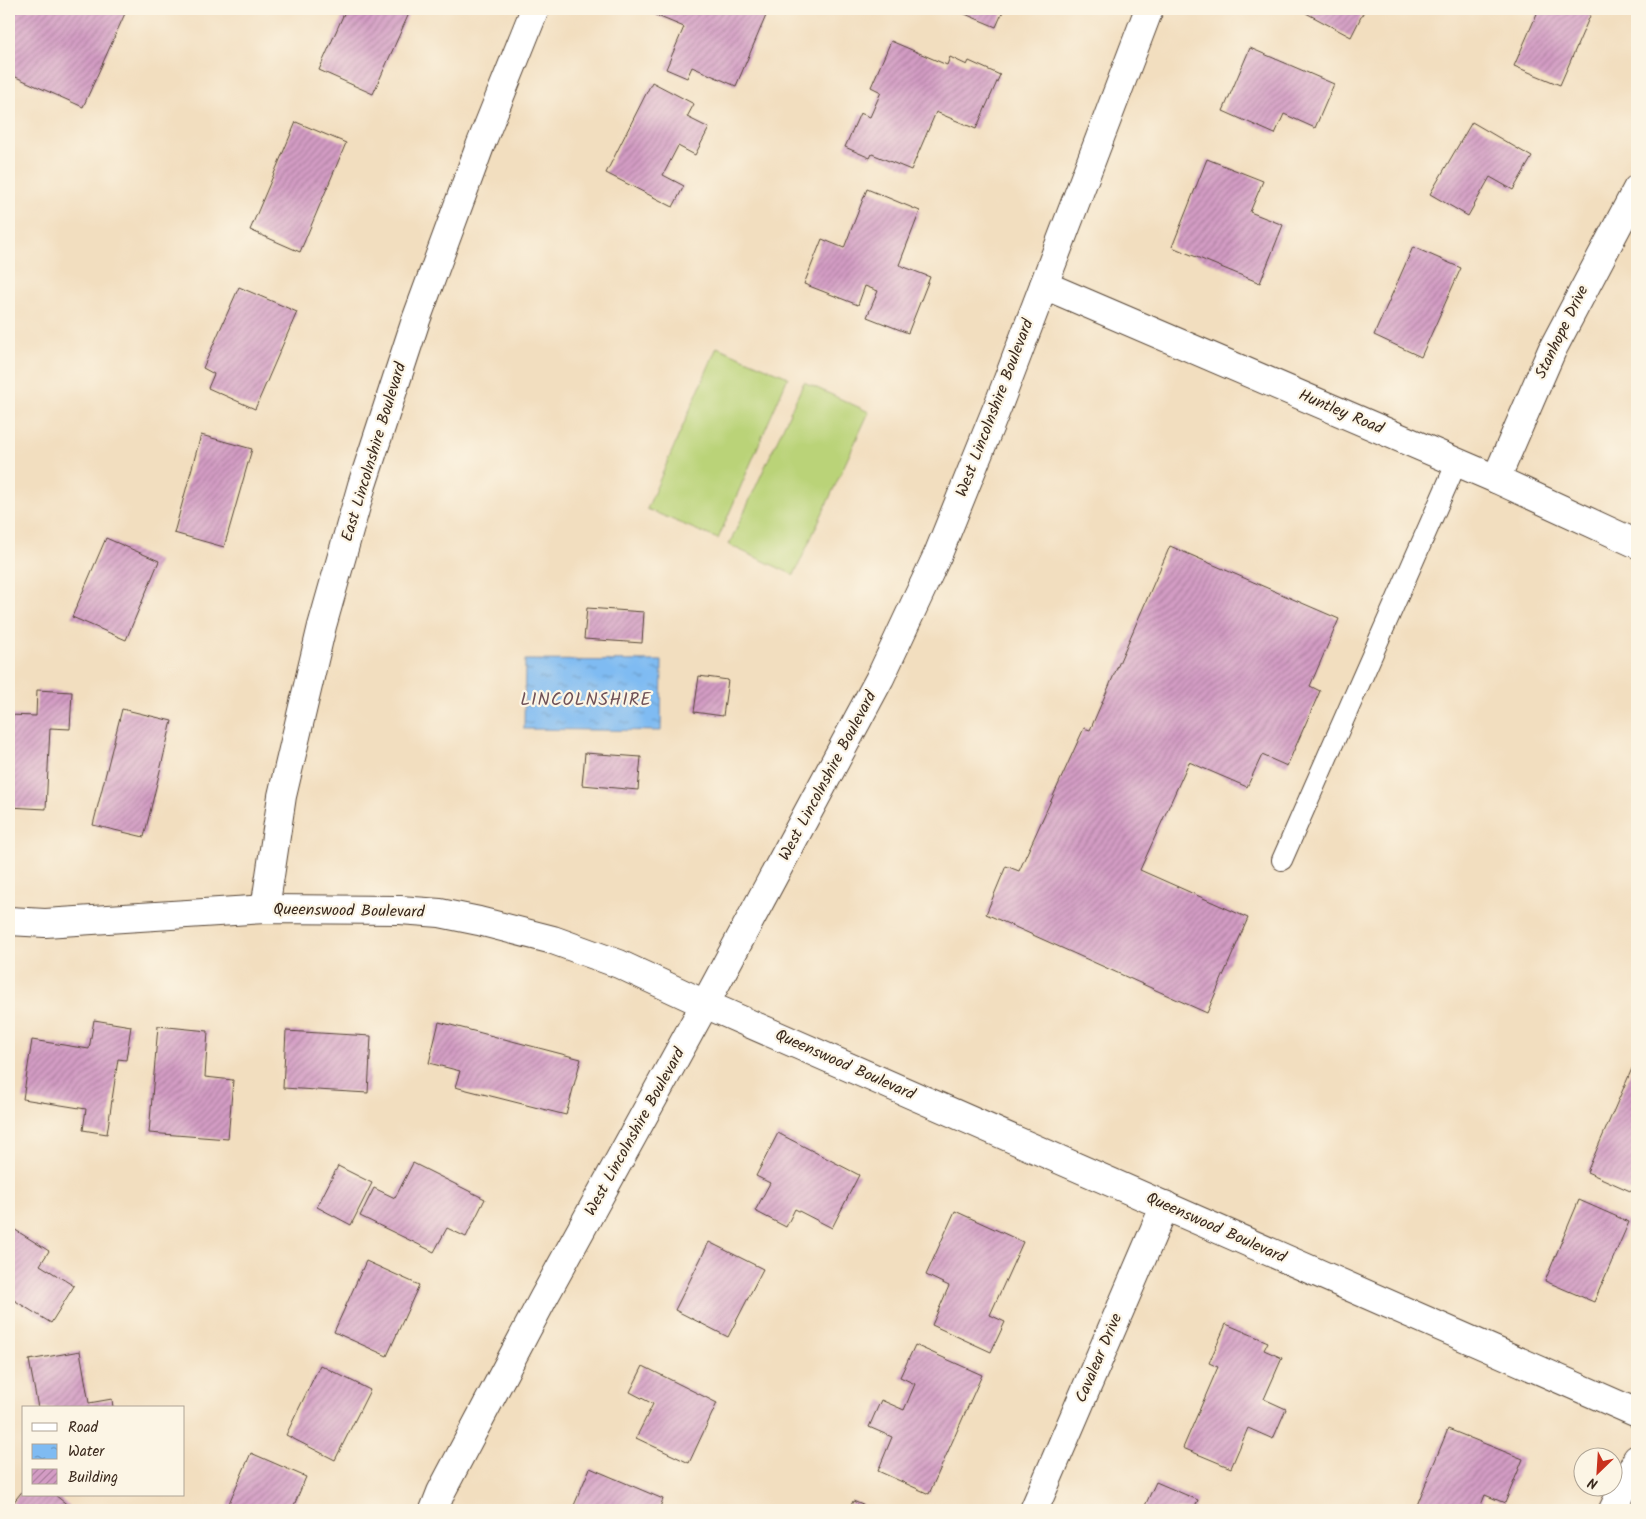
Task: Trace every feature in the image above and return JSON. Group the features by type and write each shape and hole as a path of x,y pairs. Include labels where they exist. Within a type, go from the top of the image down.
{"street":[{"name":"East Lincolnshire Boulevard","path":"264,910 282,796 322,626 362,485 416,320 480,146 535,9"},
{"name":"West Lincolnshire Boulevard","path":"434,1510 441,1492 543,1299 705,1004 880,678 938,554 999,403 1149,9"},
{"name":"Stanhope Drive","path":"1496,479 1552,350 1637,189"},
{"name":"Huntley Road","path":"1044,285 1496,479 1637,544"},
{"name":"Queenswood Boulevard","path":"9,921 45,923 264,910 400,910 440,913 553,940 618,964 705,1004 1637,1413"},
{"name":"Cavalear Drive","path":"1034,1510 1165,1206"},
{"path":"1614,1510 1637,1460"}],"lane":[{"path":"1282,860 1457,462"}],"green space":[{"path":"717,347 788,377 718,539 647,509"},
{"path":"804,382 869,412 794,575 729,545"}],"water":[{"path":"525,660 662,661 661,731 524,729"}],"building":[{"path":"9,9 127,9 83,107 9,74"},
{"path":"346,9 411,9 373,94 319,70"},
{"path":"658,9 764,9 768,11 736,86 692,67 687,78 666,69 684,27 655,15"},
{"path":"953,9 1004,9 996,27"},
{"path":"1309,9 1365,9 1351,37 1306,13"},
{"path":"1539,9 1593,9 1560,85 1514,66"},
{"path":"891,41 947,65 950,57 967,65 969,61 1000,75 976,129 936,112 911,170 872,154 870,158 845,147 860,113 870,117 881,92 871,87"},
{"path":"1250,48 1334,84 1315,128 1284,114 1275,134 1223,111"},
{"path":"652,82 694,104 687,117 709,128 695,155 678,146 663,175 684,186 673,207 606,173"},
{"path":"296,122 346,143 300,252 250,230"},
{"path":"1472,122 1532,157 1513,190 1490,177 1468,216 1430,194"},
{"path":"1207,159 1263,181 1250,212 1283,225 1260,283 1172,247"},
{"path":"867,189 920,211 899,265 930,277 908,333 867,317 878,291 865,286 858,305 804,284 822,239 844,248"},
{"path":"1413,247 1461,268 1421,357 1374,335"},
{"path":"239,287 297,312 255,409 208,388 214,374 203,368"},
{"path":"201,435 252,449 224,547 174,533"},
{"path":"106,538 159,561 126,640 72,617"},
{"path":"1170,546 1339,619 1310,686 1320,691 1287,766 1262,755 1247,787 1189,762 1140,870 1248,918 1207,1013 986,914 1006,866 1019,871 1084,728 1090,730"},
{"path":"587,608 644,612 642,643 584,639"},
{"path":"699,676 728,680 723,716 694,712"},
{"path":"37,690 72,692 70,729 50,728 46,809 9,807 9,715 36,716"},
{"path":"122,709 172,721 144,837 93,825"},
{"path":"585,753 641,757 638,790 582,785"},
{"path":"94,1020 131,1026 126,1060 118,1059 107,1134 83,1130 86,1109 23,1099 32,1040 89,1049"},
{"path":"439,1022 581,1059 566,1115 455,1087 460,1071 429,1063"},
{"path":"158,1026 208,1031 205,1077 233,1080 228,1139 149,1133"},
{"path":"286,1031 371,1036 368,1093 283,1088"},
{"path":"1634,1064 1637,1065 1637,1194 1587,1172"},
{"path":"778,1133 859,1175 832,1228 795,1209 786,1227 755,1211 770,1183 756,1176"},
{"path":"413,1163 485,1199 466,1237 447,1228 434,1252 360,1216 374,1188 395,1198"},
{"path":"338,1166 372,1183 351,1225 317,1207"},
{"path":"1579,1200 1629,1222 1594,1302 1545,1281"},
{"path":"955,1211 1023,1242 990,1315 1005,1322 991,1352 932,1325 949,1286 926,1275"},
{"path":"9,1226 49,1251 40,1265 74,1286 51,1323 9,1297"},
{"path":"709,1242 763,1269 728,1337 675,1310"},
{"path":"366,1261 419,1285 387,1356 334,1332"},
{"path":"1226,1324 1268,1342 1264,1350 1282,1358 1264,1399 1286,1409 1273,1439 1248,1428 1231,1468 1183,1448 1218,1367 1209,1363"},
{"path":"915,1345 982,1375 929,1494 878,1471 892,1437 869,1427 881,1400 904,1410 915,1384 900,1377"},
{"path":"80,1351 89,1403 112,1399 113,1406 38,1406 29,1360"},
{"path":"320,1365 370,1390 335,1460 286,1435"},
{"path":"643,1366 717,1403 689,1463 636,1438 653,1404 630,1392"},
{"path":"1448,1429 1523,1459 1505,1503 1485,1495 1479,1510 1415,1510"},
{"path":"251,1453 306,1477 292,1510 226,1510"},
{"path":"590,1468 663,1499 659,1510 572,1510"},
{"path":"1156,1482 1198,1500 1194,1510 1143,1510"},
{"path":"22,1492 22,1496 56,1496 74,1510 9,1510"},
{"path":"853,1501 875,1510 849,1510"}],"district":[{"name":"LINCOLNSHIRE","path":"586,700"}]}
